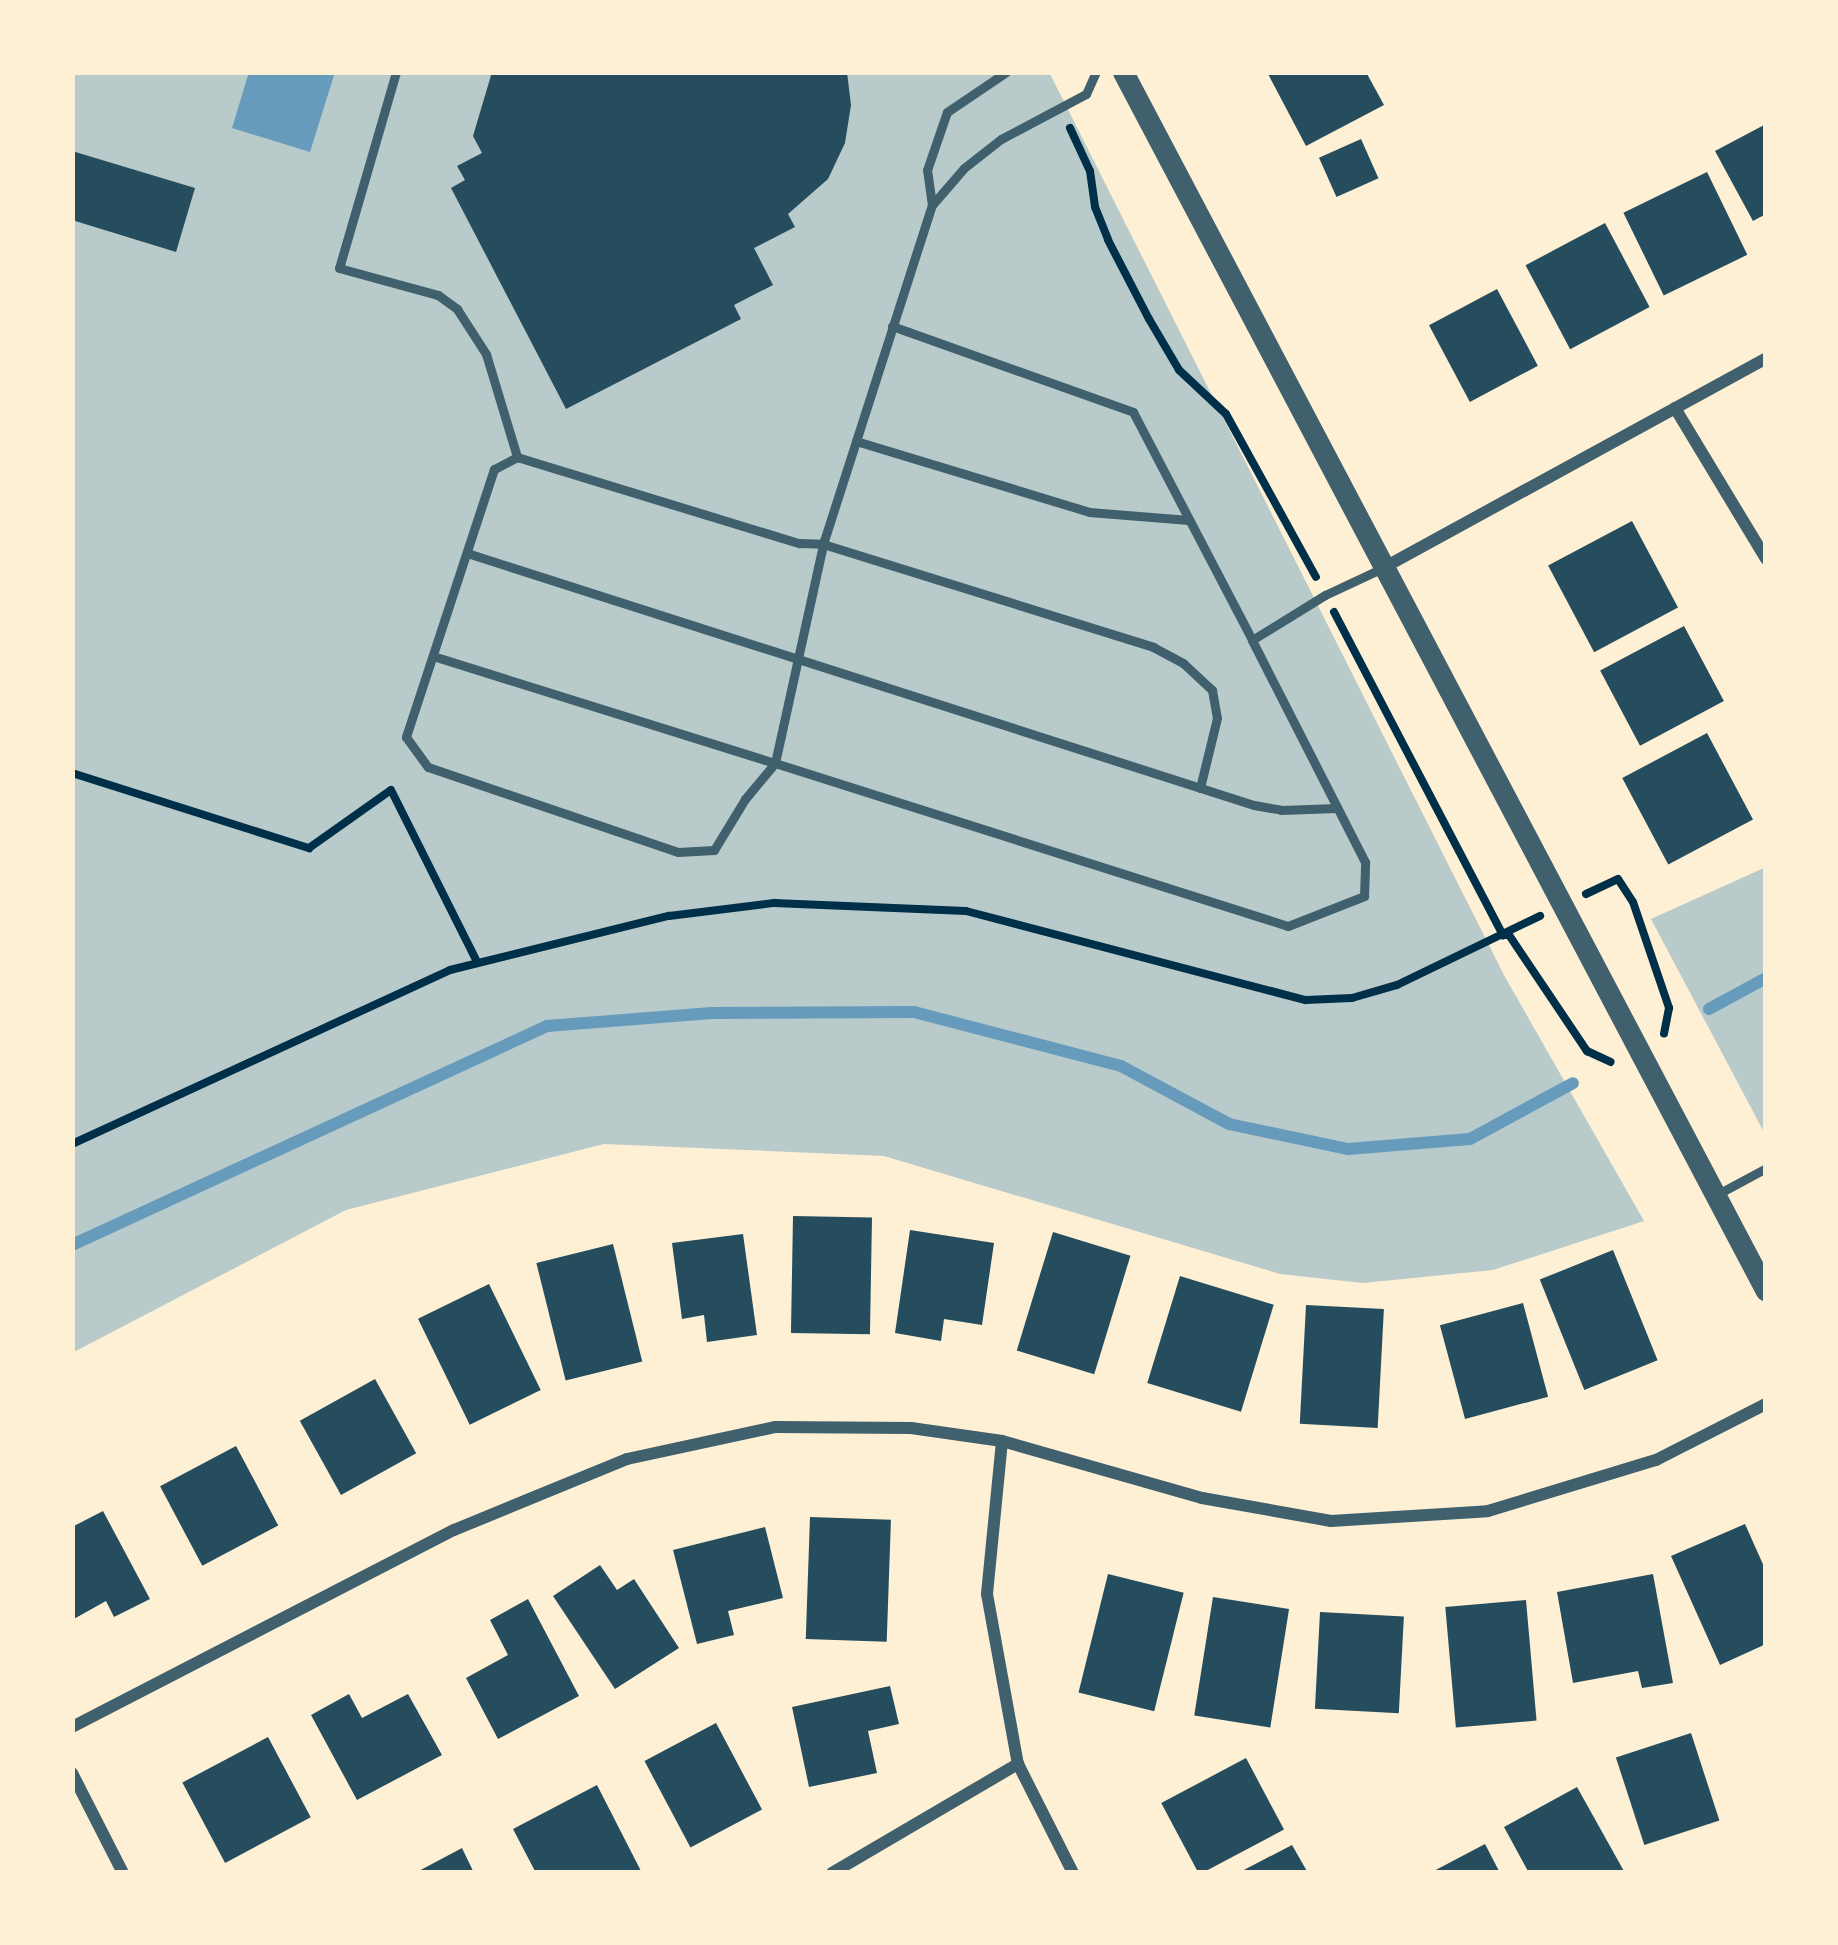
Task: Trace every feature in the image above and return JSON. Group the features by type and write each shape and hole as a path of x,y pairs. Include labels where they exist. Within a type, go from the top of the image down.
{"street":[{"path":"1124,72 1610,1003 1766,1291"},
{"path":"1383,568 1766,358"},
{"path":"1676,408 1766,559"},
{"path":"72,1727 454,1530 627,1459 775,1427 910,1428 1002,1441 1202,1498 1331,1521 1488,1510 1656,1460 1766,1404"},
{"path":"1002,1441 987,1594 1018,1764 1073,1873"},
{"path":"832,1873 1018,1764"},
{"path":"72,1773 123,1873"}],"lane":[{"path":"396,72 340,268 438,295 458,309 486,354 517,457"},
{"path":"932,205 927,170 947,112 1006,72"},
{"path":"1096,72 1086,94 1001,139 964,168 932,205 823,544 775,763 714,850 678,852 428,767 406,736 494,469 517,457 799,543 823,544 1154,647 1183,663 1212,690 1216,718 1200,788"},
{"path":"433,656 1288,926 1364,896 1365,862 1133,412 892,326"},
{"path":"856,441 1089,512 1189,520"},
{"path":"466,553 797,663 1200,788 1281,810 1337,808"},
{"path":"1252,640 1325,595 1383,568"},
{"path":"1715,1195 1766,1168"}],"path":[{"path":"1060,108 1090,171 1095,207 1108,240 1149,319 1179,370 1226,414 1502,934"},
{"path":"72,773 309,848 391,790 477,962"},
{"path":"72,1144 477,962 669,916 775,903 894,904 966,911 1306,1000 1352,998 1397,985 1502,934 1509,935 1587,1051 1656,1083 1669,1008 1633,902 1618,879"}],"shaded area":[{"path":"72,72 1049,72 1505,977 1644,1221 1493,1270 1363,1283 1280,1274 884,1156 604,1144 346,1210 72,1353"},
{"path":"1766,867 1766,1136 1651,919"}],"water":[{"path":"249,72 335,72 310,152 232,128"}],"building":[{"path":"492,72 847,72 851,105 845,143 828,179 788,214 795,227 754,248 773,285 734,305 741,319 566,409 451,188 465,180 457,166 482,153 473,136"},
{"path":"1267,72 1366,72 1384,105 1306,146"},
{"path":"1766,124 1766,214 1753,221 1715,151"},
{"path":"1361,139 1378,178 1336,197 1319,158"},
{"path":"72,151 195,188 176,252 72,220"},
{"path":"1707,172 1747,255 1664,295 1623,213"},
{"path":"1605,223 1650,307 1570,349 1526,265"},
{"path":"1497,289 1538,366 1470,402 1429,325"},
{"path":"1632,521 1678,608 1594,652 1548,566"},
{"path":"1684,626 1724,701 1640,746 1600,671"},
{"path":"1707,733 1753,820 1668,865 1622,778"},
{"path":"793,1216 872,1217 870,1334 791,1333"},
{"path":"910,1230 994,1243 982,1325 944,1319 941,1341 895,1333"},
{"path":"1053,1232 1130,1256 1094,1374 1017,1351"},
{"path":"743,1234 757,1335 707,1342 704,1315 682,1319 672,1243"},
{"path":"613,1244 642,1361 566,1381 536,1263"},
{"path":"1613,1250 1658,1360 1584,1390 1540,1280"},
{"path":"1180,1276 1274,1305 1241,1412 1147,1383"},
{"path":"489,1284 541,1390 470,1425 418,1319"},
{"path":"1523,1303 1548,1397 1465,1419 1440,1325"},
{"path":"1306,1305 1384,1309 1378,1428 1300,1424"},
{"path":"375,1379 416,1453 341,1495 300,1421"},
{"path":"236,1446 278,1525 202,1566 160,1486"},
{"path":"103,1511 150,1599 114,1617 106,1601 72,1620 72,1527"},
{"path":"810,1517 891,1520 887,1642 806,1639"},
{"path":"1745,1524 1766,1571 1766,1644 1720,1665 1671,1556"},
{"path":"765,1527 783,1598 728,1611 734,1635 697,1644 673,1550"},
{"path":"600,1565 617,1590 634,1579 679,1648 615,1689 553,1596"},
{"path":"1108,1574 1184,1593 1154,1711 1078,1692"},
{"path":"1653,1574 1673,1683 1642,1688 1638,1671 1573,1683 1557,1592"},
{"path":"1213,1597 1289,1609 1270,1728 1194,1716"},
{"path":"528,1599 579,1696 498,1739 466,1678 508,1655 490,1620"},
{"path":"1526,1600 1537,1721 1456,1728 1445,1607"},
{"path":"1320,1612 1404,1616 1399,1713 1315,1709"},
{"path":"890,1686 899,1724 868,1731 877,1773 809,1787 792,1707"},
{"path":"349,1694 362,1718 408,1694 442,1755 357,1800 311,1715"},
{"path":"716,1723 762,1810 690,1848 644,1761"},
{"path":"1691,1733 1719,1820 1644,1845 1616,1757"},
{"path":"268,1737 311,1817 225,1863 182,1783"},
{"path":"1246,1758 1284,1830 1198,1873 1161,1803"},
{"path":"597,1785 642,1873 536,1873 513,1829"},
{"path":"1577,1787 1625,1873 1529,1873 1504,1827"},
{"path":"1485,1844 1500,1873 1430,1873"},
{"path":"1292,1845 1308,1873 1238,1873"},
{"path":"462,1848 474,1873 415,1873"}],"waterway":[{"path":"1709,1009 1766,978"},
{"path":"72,1245 547,1026 711,1013 914,1012 1121,1066 1229,1124 1348,1149 1470,1139 1573,1083"}]}
